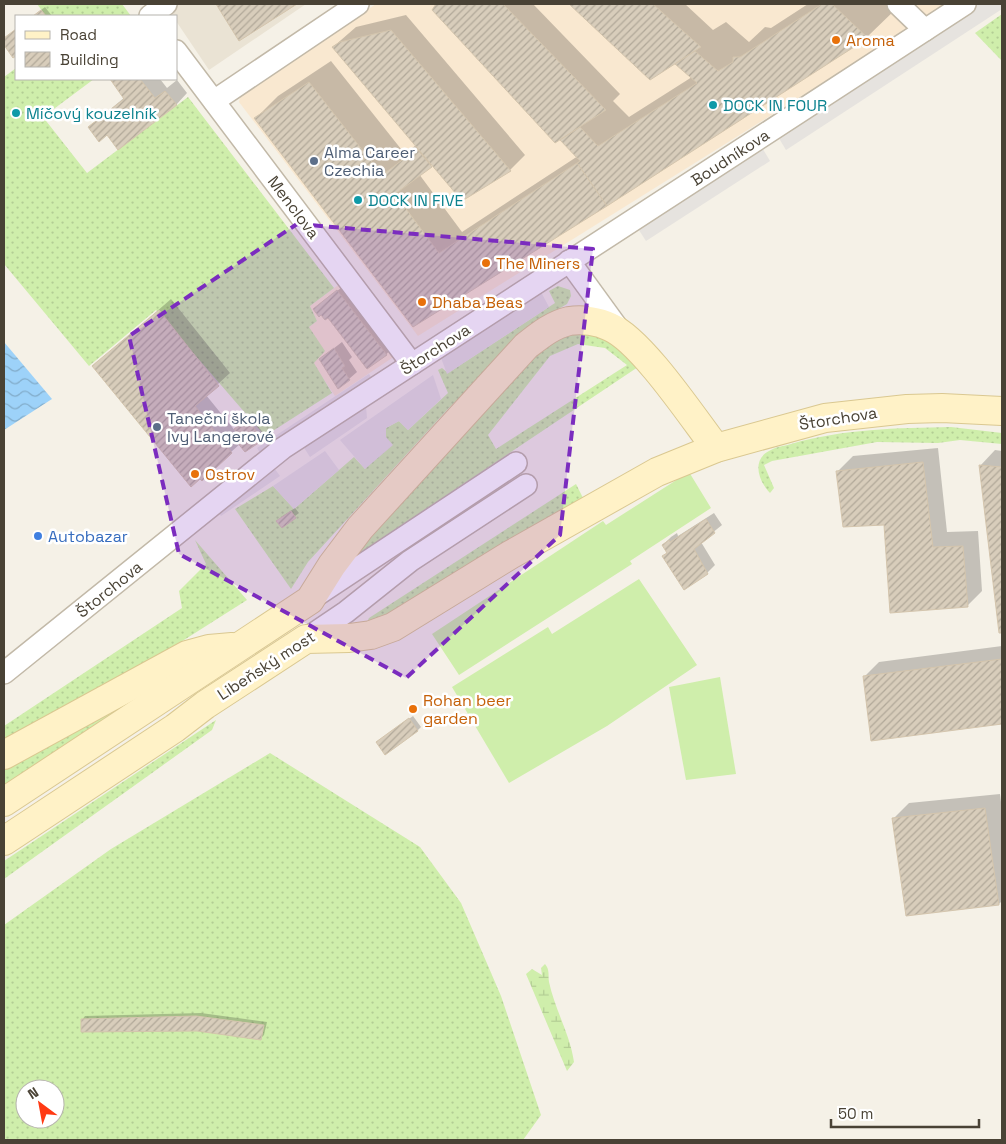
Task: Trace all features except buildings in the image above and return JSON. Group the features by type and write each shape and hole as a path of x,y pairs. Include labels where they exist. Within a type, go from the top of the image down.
{"main road":[{"path":"310,600 360,528 526,346 546,330 569,321 592,321 611,327 624,336 652,366 716,448"},
{"name":"Štorchova","path":"306,639 349,638 393,627 604,500 657,472 716,448 792,425 860,412 942,408 1002,411"},
{"name":"Libeňský most","path":"4,802 310,600"},
{"name":"Libeňský most","path":"4,841 306,639"},
{"path":"4,755 186,655 209,649 241,646"}],"street":[{"path":"141,4 149,15"},
{"path":"151,15 166,4"},
{"path":"214,100 358,4"},
{"path":"898,4 925,30"},
{"name":"Boudníkova","path":"569,261 965,4"},
{"name":"Menclova","path":"178,54 412,364"},
{"path":"569,261 624,336"},
{"name":"Štorchova","path":"4,674 283,448 569,261"},
{"name":"Libeňský most","path":"310,600 516,463"},
{"name":"Libeňský most","path":"306,639 346,612 410,561 526,486"}],"highlighted area":[{"path":"297,224 593,249 560,535 406,678 179,554 129,336"}],"shaded area":[{"path":"165,4 306,4 209,70 178,24 178,15 172,15"},
{"path":"376,4 949,4 418,336 239,102 241,93"},
{"path":"977,4 1002,4 1002,9 786,150 777,135"},
{"path":"760,144 770,161 646,241 635,224"},
{"path":"341,283 395,356 335,396 313,363 309,327 317,321 310,306"},
{"path":"541,292 549,307 447,374 440,355"},
{"path":"369,374 373,380 261,454 257,448"},
{"path":"433,375 441,399 408,430 399,421 386,428 386,437 393,445 365,469 340,440"},
{"path":"366,406 367,418 310,457 301,443"},
{"path":"325,451 339,470 294,509 273,486"},
{"path":"272,465 280,476 221,516 214,506"}],"green space":[{"path":"37,4 122,4 130,15 45,15"},
{"path":"1002,14 1002,61 975,33"},
{"path":"15,69 15,80 93,80 43,117 87,173 188,97 334,288 310,306 317,321 309,327 325,351 314,363 332,393 265,436 156,310 89,366 4,264 4,77"},
{"path":"558,286 570,290 571,296 567,304 533,324 447,410 308,562 291,589 235,509 273,486 294,509 354,457 365,469 386,437 386,428 399,421 408,430 448,393 438,370 442,368 448,373 555,303 549,291"},
{"path":"585,333 610,340 638,367 353,558 351,554 540,352 560,337","holes":["578,344 605,348 627,365 496,449 488,435 550,356"]},
{"path":"951,427 1002,433 1002,444 960,440 938,443 877,442 772,461 764,465 774,488 770,493 760,477 759,465 763,455 774,449 810,439 850,432"},
{"path":"689,472 711,508 630,561 632,564 459,675 432,634 603,521 606,525"},
{"path":"576,484 584,500 373,623 366,624 369,618"},
{"path":"195,540 247,600 143,666 4,746 4,726 182,608 179,591 206,564"},
{"path":"639,579 697,665 607,726 509,783 452,687 548,627 552,634"},
{"path":"720,677 736,774 686,780 669,687"},
{"path":"150,691 4,785 4,765"},
{"path":"216,720 212,730 4,879 4,861"},
{"path":"270,753 420,847 461,903 501,996 541,1115 523,1140 4,1140 4,925 111,849"},
{"path":"545,964 552,992 572,1052 574,1062 567,1071 526,974 532,969 542,975 541,968"}],"water":[{"path":"4,342 52,399 4,430"}],"place":[{"name":"Aroma","path":"836,40"},
{"name":"DOCK IN FOUR","path":"713,105"},
{"name":"Míčový kouzelník","path":"16,113"},
{"name":"Alma Career Czechia","path":"314,161"},
{"name":"DOCK IN FIVE","path":"358,200"},
{"name":"The Miners","path":"486,263"},
{"name":"Dhaba Beas","path":"422,302"},
{"name":"Taneční škola Ivy Langerové","path":"157,427"},
{"name":"Ostrov","path":"195,474"},
{"name":"Autobazar","path":"38,536"},
{"name":"Rohan beer garden","path":"413,709"}]}
